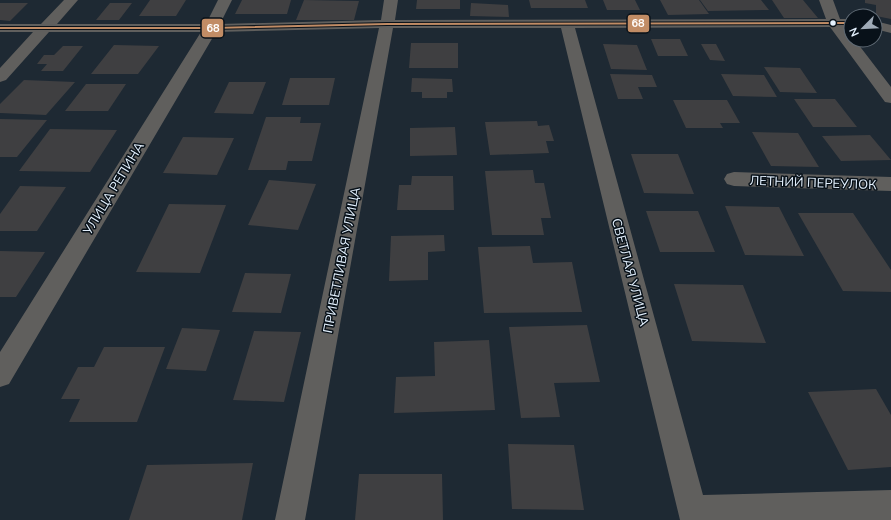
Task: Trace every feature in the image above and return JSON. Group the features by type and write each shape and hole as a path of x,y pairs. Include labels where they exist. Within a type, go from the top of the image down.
{"street":[{"path":"0,77 72,0"},
{"name":"УЛИЦА РЕПИНА","path":"0,375 210,28 225,0"},
{"name":"ПРИВЕТЛИВАЯ УЛИЦА","path":"290,520 391,0"},
{"path":"826,0 834,23 891,98"},
{"path":"0,28 210,28 387,24 843,24"},
{"name":"СВЕТЛАЯ УЛИЦА","path":"567,24 694,515"},
{"name":"ЛЕТНИЙ ПЕРЕУЛОК","path":"734,179 891,184"},
{"path":"694,515 891,506"}],"building":[{"path":"150,0 186,0 176,16 139,16"},
{"path":"242,0 291,0 287,14 235,14"},
{"path":"304,0 359,1 354,20 296,20"},
{"path":"417,0 460,0 460,9 416,9"},
{"path":"529,0 585,0 588,8 531,8"},
{"path":"603,0 635,0 640,10 607,10"},
{"path":"660,0 699,0 709,14 668,15"},
{"path":"700,0 761,0 769,10 708,11"},
{"path":"772,0 803,0 818,18 784,18"},
{"path":"865,0 891,0 891,19 883,17 883,8 876,8 876,5 865,3"},
{"path":"0,3 28,3 10,21 0,20"},
{"path":"110,3 132,3 119,20 96,20"},
{"path":"471,3 508,5 509,17 470,16"},
{"path":"651,39 680,39 688,56 658,56"},
{"path":"411,43 458,43 458,68 409,68"},
{"path":"603,44 637,45 647,70 611,69"},
{"path":"701,44 716,44 725,61 710,60"},
{"path":"114,45 159,46 138,74 91,74"},
{"path":"63,46 83,46 63,71 41,71 47,64 37,64 44,55 54,55"},
{"path":"764,67 800,68 817,93 780,92"},
{"path":"610,74 652,75 657,87 638,87 643,99 618,99"},
{"path":"721,74 764,75 777,97 733,96"},
{"path":"290,78 335,78 329,105 282,105"},
{"path":"412,78 452,79 453,92 447,92 447,98 422,98 422,92 411,92"},
{"path":"24,80 75,82 46,115 0,113 0,104"},
{"path":"229,82 266,82 253,114 214,113"},
{"path":"86,84 126,84 108,111 65,111"},
{"path":"794,99 835,99 857,127 813,127"},
{"path":"673,100 727,100 740,123 720,123 723,128 686,128"},
{"path":"266,117 301,117 300,123 321,123 312,161 288,161 286,170 248,170"},
{"path":"0,119 47,120 17,157 0,157"},
{"path":"537,121 538,126 549,125 554,141 546,141 549,153 490,155 485,122"},
{"path":"455,127 457,155 410,156 410,128"},
{"path":"50,129 117,130 90,172 19,171"},
{"path":"752,132 798,133 819,167 771,166"},
{"path":"870,135 891,160 841,161 822,136"},
{"path":"183,137 234,138 217,175 163,173"},
{"path":"631,154 678,154 694,194 644,193"},
{"path":"533,170 535,183 544,183 551,218 541,218 544,235 492,235 485,171"},
{"path":"412,176 453,176 454,210 397,210 399,185 411,185"},
{"path":"269,180 316,184 298,230 248,225"},
{"path":"20,186 66,187 37,231 0,231 0,214"},
{"path":"169,204 226,205 200,273 136,272"},
{"path":"725,206 779,207 804,256 745,255"},
{"path":"646,211 698,211 715,252 660,252"},
{"path":"798,213 853,213 891,270 891,292 843,291"},
{"path":"444,235 445,251 428,252 428,280 389,281 391,236"},
{"path":"530,246 533,263 572,262 582,312 484,313 478,247"},
{"path":"0,251 45,252 16,297 0,297"},
{"path":"245,273 291,274 281,313 232,312"},
{"path":"674,284 743,285 766,343 692,341"},
{"path":"587,325 600,382 554,383 560,417 521,418 509,327"},
{"path":"182,328 220,330 206,371 166,369"},
{"path":"254,331 301,332 284,402 233,400"},
{"path":"489,340 495,410 394,413 396,377 435,376 434,342"},
{"path":"104,347 165,347 137,422 69,422 80,399 61,399 78,367 94,367"},
{"path":"876,389 891,415 891,467 848,470 808,392"},
{"path":"508,444 574,445 584,510 512,509"},
{"path":"253,463 242,520 129,520 147,465"},
{"path":"359,474 442,474 443,520 355,520"}],"transit line":[{"name":"68","path":"0,28 211,28 387,24 843,23"}]}
